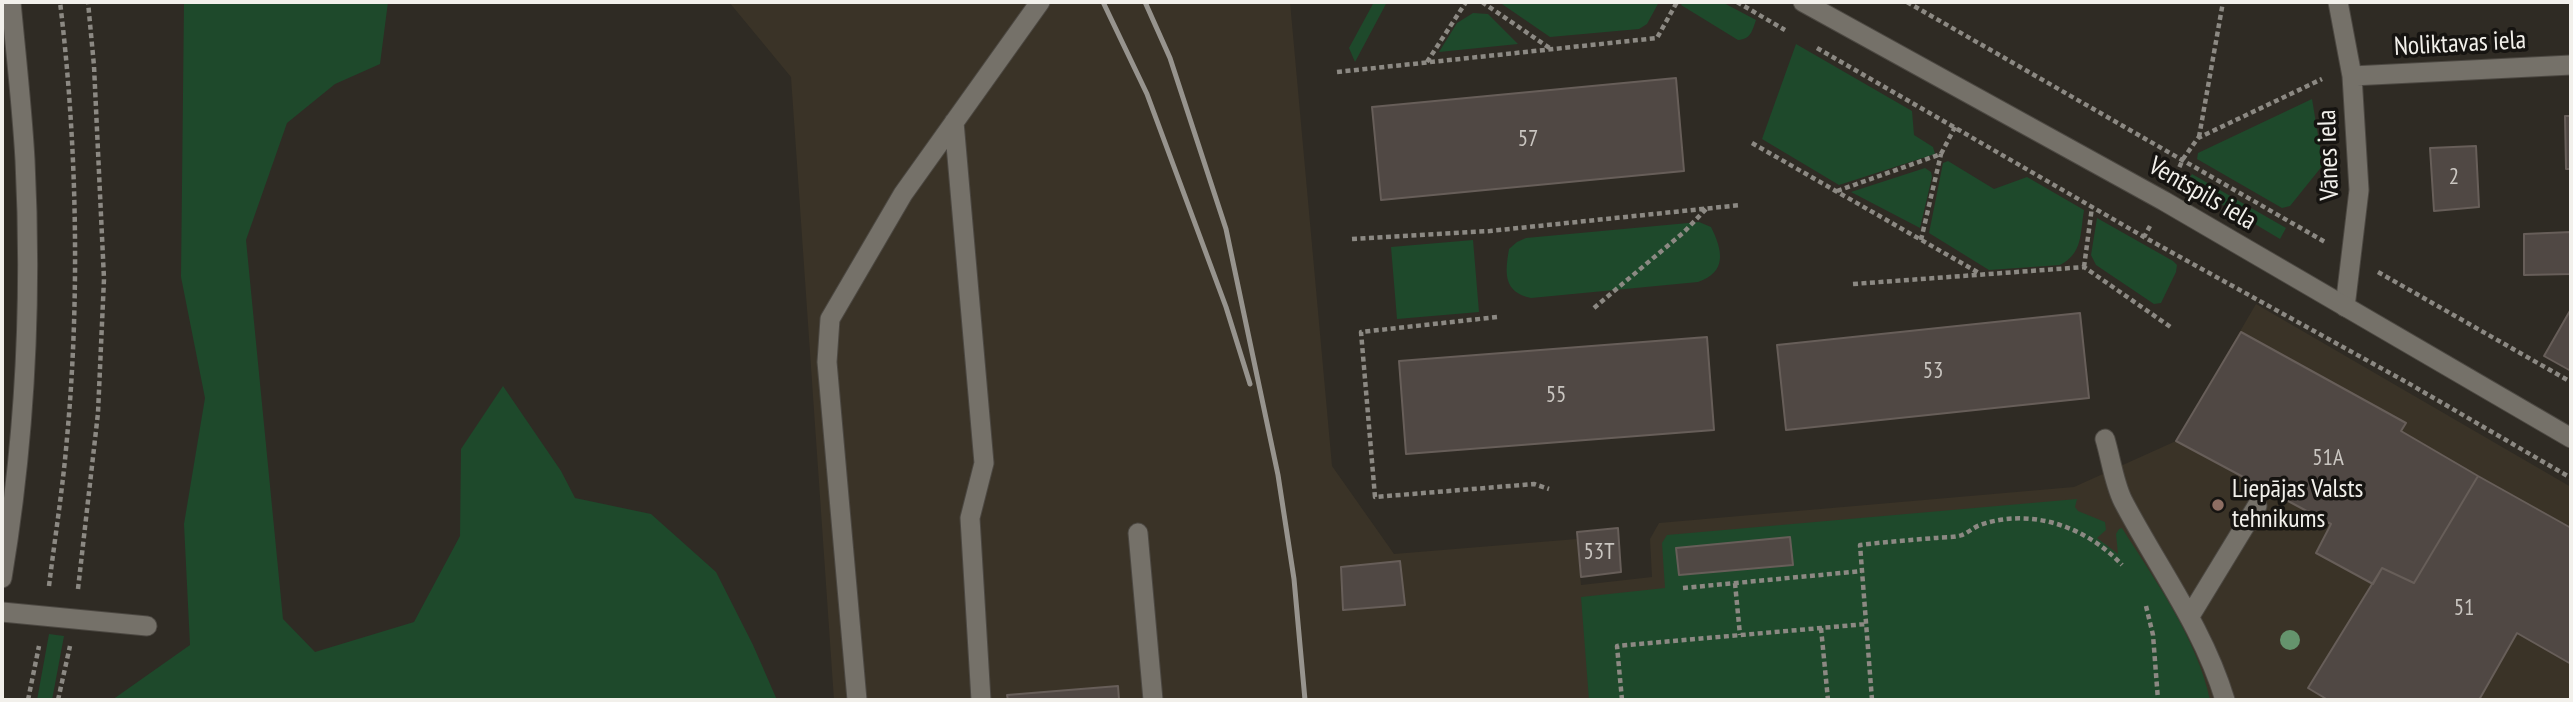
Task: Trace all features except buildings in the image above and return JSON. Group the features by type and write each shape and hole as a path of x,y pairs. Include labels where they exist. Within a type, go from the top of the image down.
{"street":[{"path":"2,578 10,530 27,344 25,161 11,2"},
{"path":"857,700 827,362 830,319 903,194 1040,2"},
{"name":"Ventspils iela","path":"1803,2 2164,201 2571,438"},
{"name":"Vānes iela","path":"2338,2 2352,76 2359,190 2345,307"},
{"name":"Noliktavas iela","path":"2352,76 2571,65"},
{"path":"954,122 985,463 970,518 981,700"},
{"path":"2105,439 2122,498 2190,616 2216,671 2225,700"},
{"path":"2190,616 2257,506"},
{"path":"1138,533 1153,700"},
{"path":"2,612 147,626"}],"path":[{"path":"28,700 46,615 68,437 75,284 72,147 60,2"},
{"path":"58,700 74,619 88,522 98,413 104,279 94,66 88,2"},
{"path":"1426,62 1466,2"},
{"path":"1482,2 1552,49"},
{"path":"1337,72 1657,38 1676,2"},
{"path":"1737,2 1787,30"},
{"path":"1906,2 2183,159"},
{"path":"2198,138 2223,2"},
{"path":"1811,44 2144,237"},
{"path":"1921,240 1941,153 1955,127"},
{"path":"1752,143 1981,274"},
{"path":"1836,191 1941,153"},
{"path":"1352,239 1490,231 1741,205"},
{"path":"2084,267 2092,206"},
{"path":"1594,308 1684,232 1706,209"},
{"path":"1853,284 2084,267 2172,328"},
{"path":"1497,317 1361,332 1375,497 1534,484 1549,489"},
{"path":"1872,700 1860,545 1961,536 1979,525 2005,519 2031,519 2056,523 2080,532 2102,545 2129,574"},
{"path":"1684,588 1862,571"},
{"path":"1735,583 1740,635"},
{"path":"2142,597 2153,635 2158,700"},
{"path":"1622,700 1617,646 1866,624"},
{"path":"1821,628 1828,700"}],"shaded area":[{"path":"729,2 1290,2 1332,466 1394,554 1577,539 1581,585 1652,577 1650,539 1659,523 2074,487 2176,441 2256,304 2571,487 2571,700 834,700 791,77"}],"green space":[{"path":"184,2 388,2 380,64 335,84 287,123 246,240 283,619 315,652 414,622 460,536 461,449 503,386 561,471 575,498 651,514 716,572 777,700 112,700 190,645 184,524 205,398 181,277"},
{"path":"1374,2 1387,2 1355,62 1349,48"},
{"path":"1499,2 1659,2 1647,24 1639,29 1550,37"},
{"path":"1683,2 1722,2 1756,20 1748,36 1738,40 1681,5"},
{"path":"1473,13 1488,14 1518,44 1439,52 1457,23"},
{"path":"1796,44 1912,111 1914,135 1933,147 1935,154 1839,185 1762,139"},
{"path":"2312,99 2323,165 2290,206 2282,208 2197,159 2198,153"},
{"path":"1948,161 1994,189 2027,177 2084,210 2079,242 2073,255 2060,265 1989,270 1929,233 1943,163"},
{"path":"1925,168 1931,172 1932,177 1920,228 1851,192"},
{"path":"2192,174 2286,228 2280,239 2186,183"},
{"path":"2097,218 2177,265 2161,303 2154,304 2096,265 2091,255"},
{"path":"1699,222 1711,227 1718,244 1720,260 1714,273 1698,282 1531,298 1515,291 1508,280 1509,249 1526,238"},
{"path":"1473,240 1479,312 1397,319 1391,247"},
{"path":"2077,499 2075,507 2078,511 2105,522 2106,530 2097,538 2118,554 2116,534 2122,528 2185,632 2204,677 2210,700 1589,700 1581,597 1665,588 1662,543 1667,535"},
{"path":"49,634 64,636 52,700 37,700"}],"railway":[{"path":"1103,2 1147,94 1226,307 1250,384"},
{"path":"1145,2 1170,58 1226,229 1278,475 1294,579 1305,700"}],"place":[{"name":"Liepājas Valsts tehnikums","path":"2218,505"}]}
